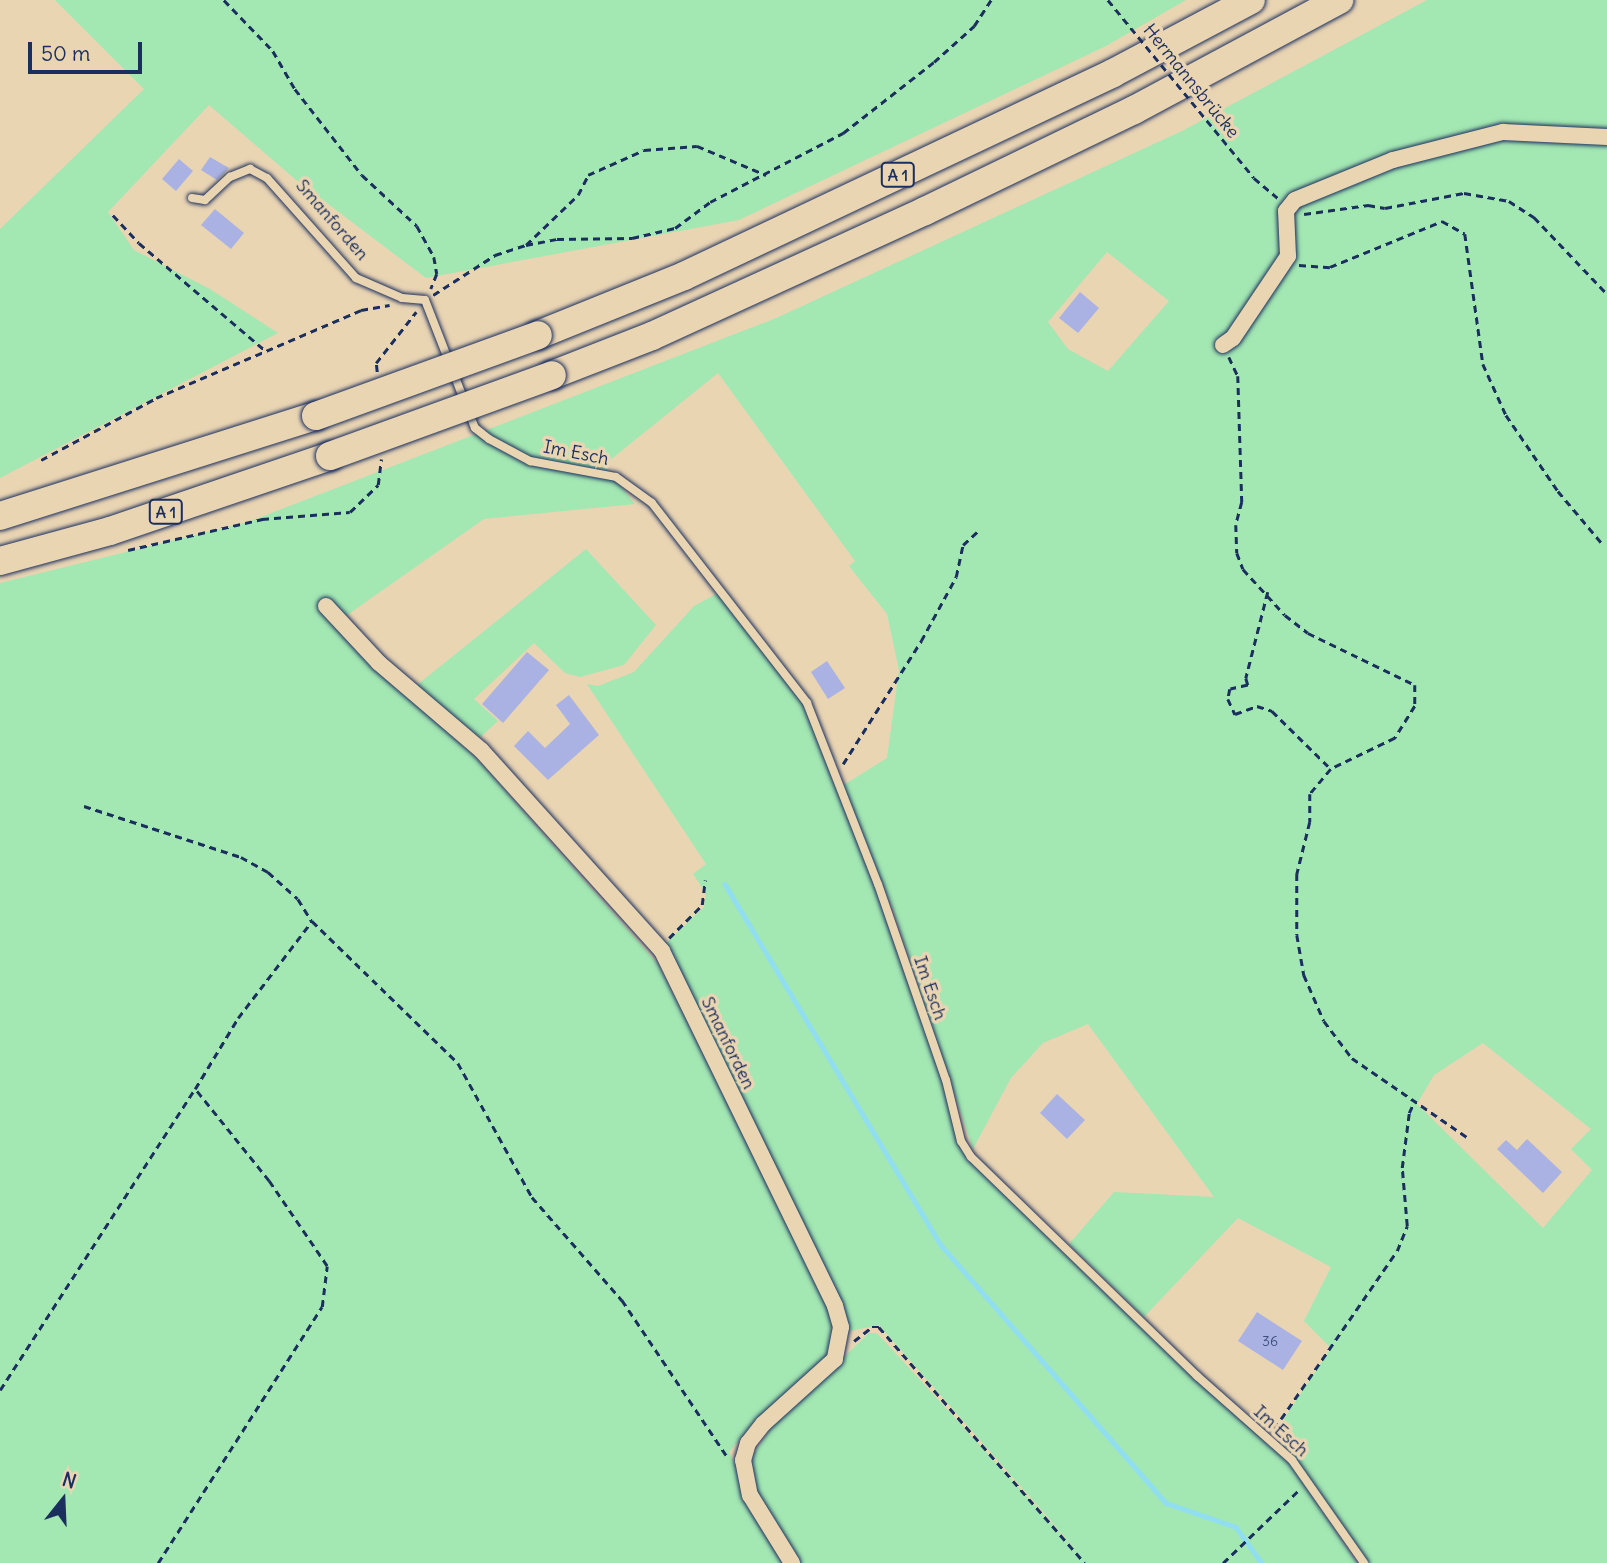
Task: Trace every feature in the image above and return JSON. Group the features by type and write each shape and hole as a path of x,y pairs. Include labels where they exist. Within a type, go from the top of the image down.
{"highway":[{"name":"A 1","path":"0,516 316,416 538,335 684,276 1113,73 1251,0"},
{"name":"A 1","path":"0,561 110,531 330,456 652,336 925,211 1134,110 1339,0"}],"street":[{"path":"1223,345 1233,338 1286,261 1290,244 1287,205 1393,160 1503,132 1607,137"},
{"name":"Smanforden","path":"326,606 379,663 482,751 659,947 835,1306 841,1345"},
{"path":"792,1563 750,1495 743,1460 748,1443 763,1424 822,1374 841,1345"}],"lane":[{"name":"Smanforden","path":"191,198 205,200 230,177 250,169 286,195 356,278 402,298 425,300"},
{"name":"Im Esch","path":"425,300 475,428 489,439 530,461 616,477 652,503 807,703 878,884 946,1080 961,1141 971,1157 1310,1480 1364,1563"}],"path":[{"path":"224,0 273,51 295,89 362,175 417,226 434,257 437,274 425,300"},
{"path":"41,460 156,398 361,310 425,300 457,276 526,245 557,239 632,238 675,228 710,202 843,133 904,86 974,26 991,0"},
{"name":"Hermannsbrücke","path":"1108,0 1254,178 1287,205"},
{"path":"526,245 578,195 588,175 644,150 697,146 766,175"},
{"path":"1287,205 1299,214 1312,214 1368,205 1385,208 1464,193 1509,201 1534,217 1607,294"},
{"path":"113,215 139,243 266,351"},
{"path":"1286,261 1309,268 1330,267 1443,221 1465,234 1483,364 1506,415 1558,491 1601,542"},
{"path":"1223,345 1238,376 1242,502 1236,525 1237,553 1243,569 1268,592 1285,615 1308,633 1415,685 1415,706 1395,738 1331,769 1310,794 1310,822 1297,874 1297,935 1304,975 1324,1021 1352,1058 1470,1139"},
{"path":"835,776 921,641 956,577 963,545 978,531"},
{"path":"1268,592 1246,678 1248,685 1230,689 1228,699 1235,714 1257,706 1272,711 1331,769"},
{"path":"84,806 241,858 268,872 299,899 312,922 458,1063 532,1197 622,1300 732,1463 743,1460"},
{"path":"659,947 702,905 705,880"},
{"path":"0,1390 238,1018 312,922"},
{"path":"158,1563 322,1307 327,1266 269,1181 195,1089"},
{"path":"1268,1438 1402,1238 1407,1226 1402,1168 1409,1113 1415,1100"},
{"path":"841,1345 879,1327 1085,1563"},
{"path":"1223,1563 1243,1540 1266,1525 1310,1480"}],"green space":[{"path":"55,0 1186,0 1106,46 739,220 426,278 295,179 209,105 108,212 134,250 210,289 278,333 0,478 0,229 144,89"},
{"path":"1427,0 1607,0 1607,1563 1366,1563 1300,1465 1274,1434 1331,1348 1304,1321 1331,1267 1238,1218 1144,1317 1069,1244 1114,1192 1214,1197 1088,1024 1043,1043 1011,1078 973,1149 894,912 842,786 887,758 899,670 887,614 849,566 855,561 718,373 604,465 635,504 484,519 333,625 478,760 658,964 833,1312 829,1356 753,1424 729,1452 782,1563 0,1563 0,583 248,522 774,319 1182,131","holes":["1107,252 1169,301 1108,371 1068,349 1048,322","1483,1043 1591,1129 1571,1149 1592,1170 1543,1228 1417,1104 1434,1075"]},
{"path":"586,549 656,625 624,665 580,677 565,673 534,643 474,699 498,721 475,742 417,685"},
{"path":"718,593 804,704 874,883 942,1079 958,1141 1155,1339 1292,1466 1357,1563 799,1563 751,1486 753,1455 773,1425 869,1333 877,1333 1082,1556 879,1325 845,1332 663,946 704,907 706,893 693,874 706,864 587,684 598,686 634,672 694,606"}],"building":[{"path":"210,157 229,168 217,180 201,170"},
{"path":"179,159 193,171 176,191 162,179"},
{"path":"215,209 244,233 231,249 201,225"},
{"path":"1080,292 1099,308 1078,333 1059,318"},
{"path":"527,652 549,670 503,723 482,704"},
{"path":"827,661 845,688 828,699 811,672"},
{"path":"569,695 599,735 548,780 514,746 528,731 545,748 570,724 556,705"},
{"path":"1057,1094 1085,1120 1067,1139 1040,1113"},
{"path":"1527,1139 1562,1172 1543,1193 1497,1149 1506,1140 1517,1150"},
{"path":"1257,1312 1302,1341 1283,1370 1238,1341"}],"waterway":[{"path":"725,884 942,1246 1166,1503 1236,1527 1262,1563"}]}
